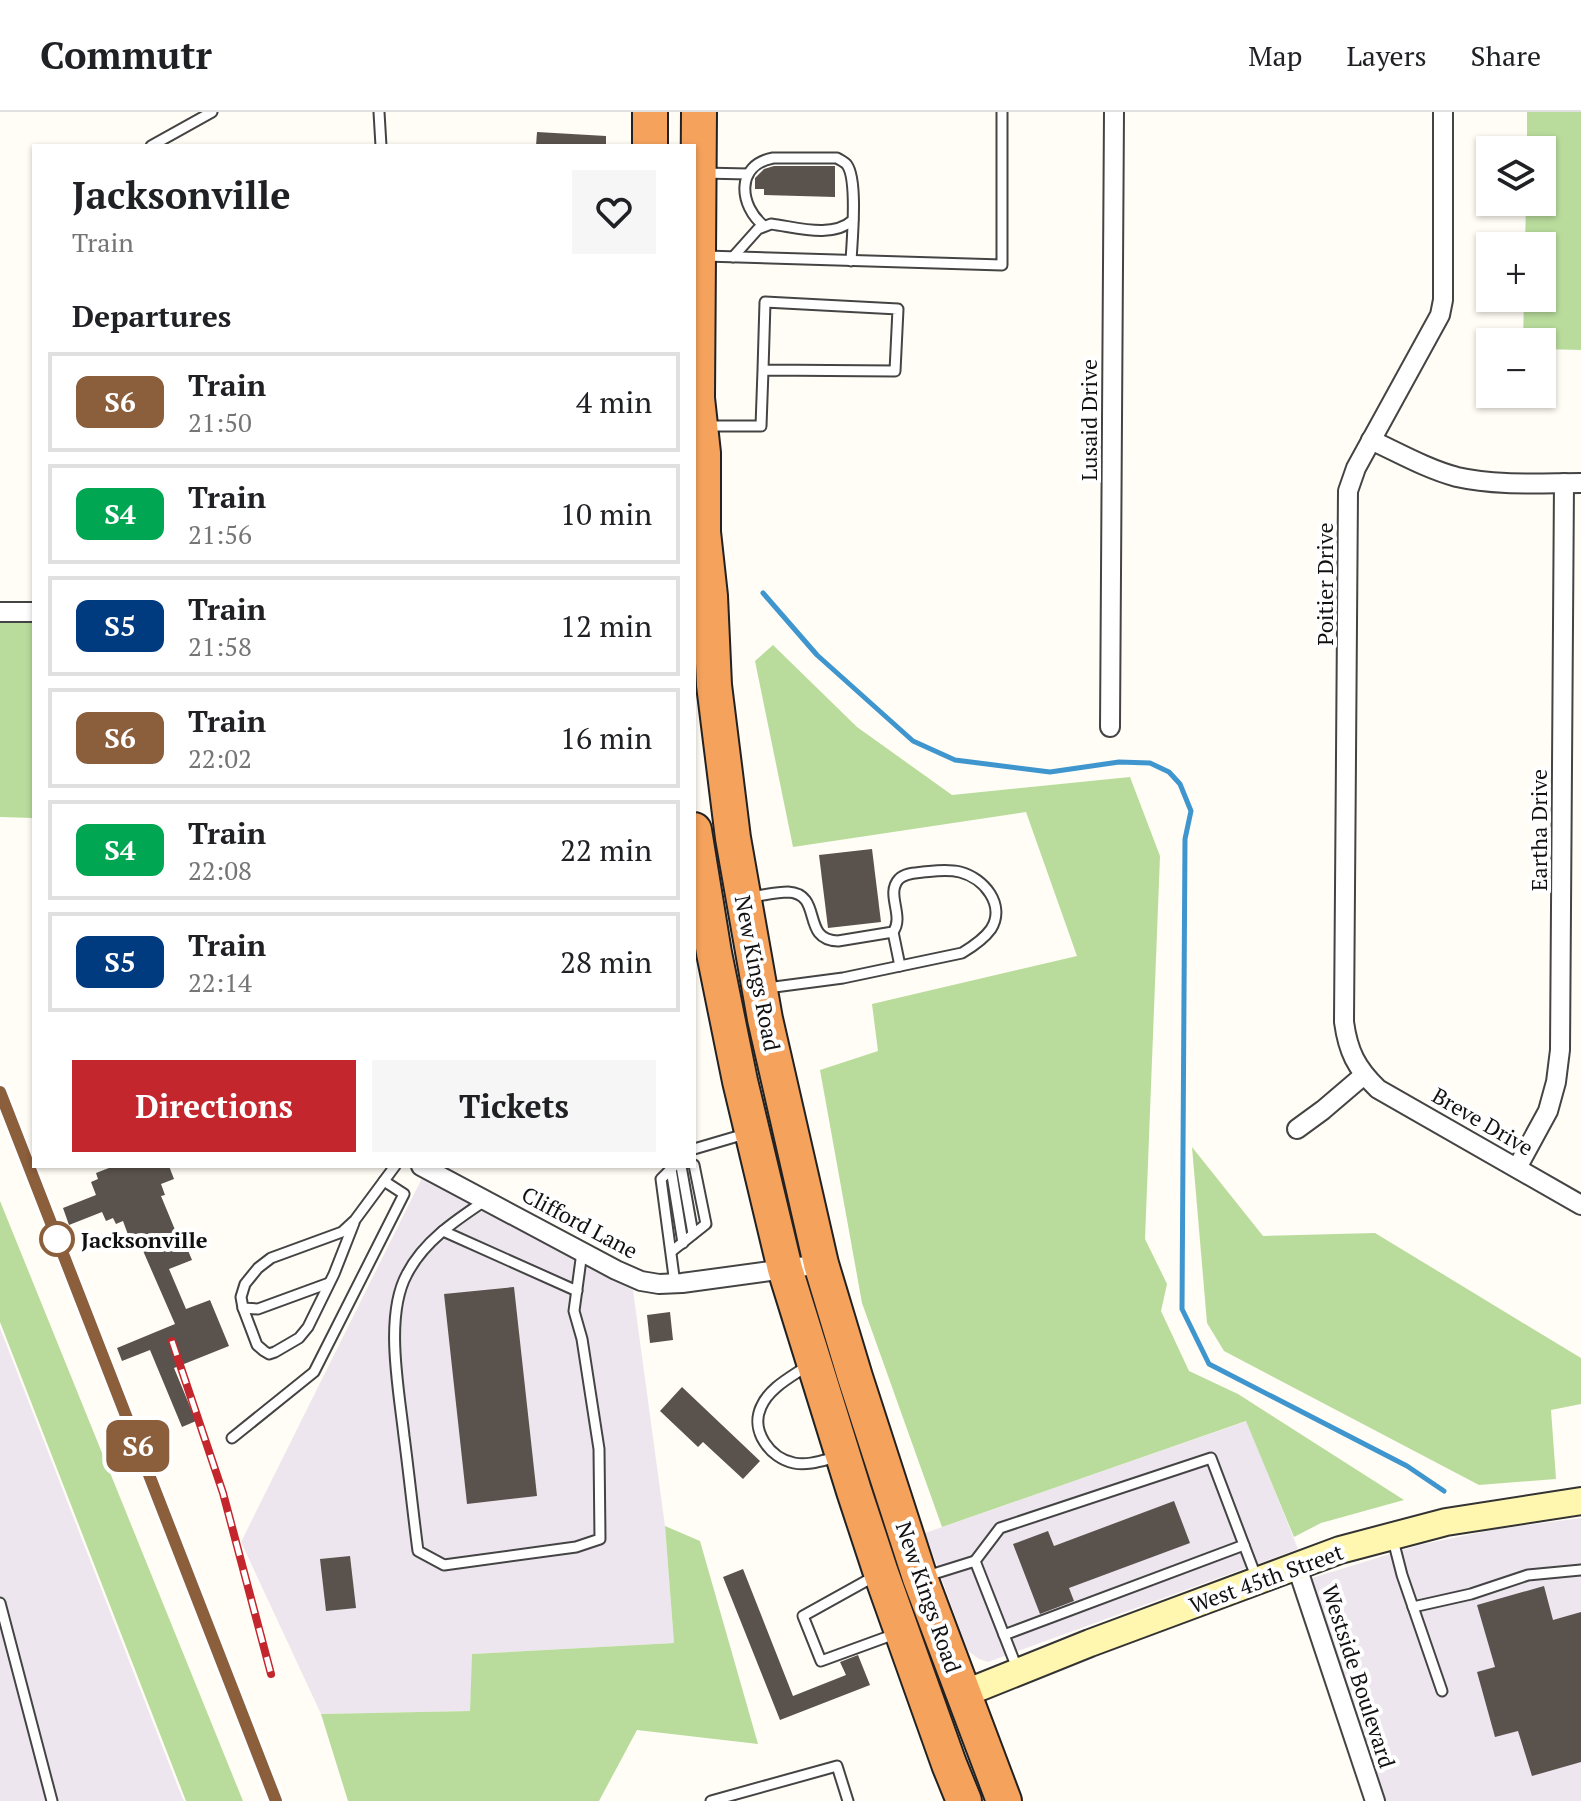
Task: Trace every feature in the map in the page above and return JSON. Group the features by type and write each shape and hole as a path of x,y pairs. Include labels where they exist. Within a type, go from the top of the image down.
{"highway":[{"path":"650,112 650,144"},
{"name":"New Kings Road","path":"699,112 697,398 703,453 703,532 714,685 707,838 714,953 785,1269 881,1573 964,1801"},
{"name":"New Kings Road","path":"707,838 744,898 768,1033 821,1264 920,1578 1004,1801"},
{"path":"906,1639 937,1678 963,1694 955,1706 950,1729 949,1764"}],"street":[{"name":"Lusaid Drive","path":"1110,727 1114,112"},
{"name":"Poitier Drive","path":"1364,1075 1348,1046 1344,1022 1348,491 1356,468 1440,315 1443,300 1443,112"},
{"path":"1371,440 1429,468 1455,476 1482,481 1572,483"},
{"name":"Eartha Drive","path":"1517,1168 1548,1111 1560,1050 1572,483"},
{"path":"0,612 32,612"},
{"path":"1297,1129 1364,1075"},
{"name":"Breve Drive","path":"1364,1075 1378,1089 1581,1205"},
{"name":"Clifford Lane","path":"425,1168 641,1281 675,1284 821,1264"},
{"name":"West 45th Street","path":"963,1694 1340,1550 1446,1522 1581,1501"},
{"name":"Westside Boulevard","path":"1297,1567 1375,1801"}],"lane":[{"path":"155,144 212,112"},
{"path":"379,112 381,144"},
{"path":"698,256 1002,265 1002,112"},
{"path":"764,226 755,219 745,199 748,174 755,165 765,159 837,158 849,168 853,188 851,261"},
{"path":"698,173 748,174"},
{"path":"733,257 764,226 835,230 853,220"},
{"path":"700,426 761,426 765,302 898,309 895,371 763,370"},
{"path":"760,989 843,978 962,953 990,929 997,912 992,895 981,883 963,873 943,870 903,875 896,881 893,892 898,921 893,932 900,966"},
{"path":"744,898 787,892 799,895 809,904 821,938 828,941 893,932"},
{"path":"696,1148 752,1132"},
{"path":"355,1220 308,1327 299,1338 269,1354 257,1345 243,1308 241,1297 245,1284 271,1258 342,1232 355,1220 394,1168"},
{"path":"674,1168 661,1179 675,1284"},
{"path":"675,1168 693,1234"},
{"path":"675,1168 683,1243"},
{"path":"672,1251 706,1224 695,1168"},
{"path":"232,1438 314,1372 404,1194 384,1181"},
{"path":"486,1200 443,1231 418,1254 405,1277 397,1304 395,1352 418,1551 444,1565 576,1547 600,1539 599,1449 582,1339 574,1311 582,1252"},
{"path":"443,1231 577,1291"},
{"path":"243,1308 258,1309 329,1283"},
{"path":"814,1362 775,1389 761,1405 758,1417 762,1440 770,1451 794,1463 842,1455"},
{"path":"920,1578 975,1561 1000,1528 1211,1458 1257,1581"},
{"path":"1392,1537 1442,1691"},
{"path":"1004,1635 1244,1545"},
{"path":"975,1561 1018,1672"},
{"path":"1413,1607 1471,1594 1528,1575 1581,1570"},
{"path":"881,1573 803,1616 821,1661 906,1639"},
{"path":"0,1603 52,1801"},
{"path":"711,1801 837,1766 848,1801"}],"shaded area":[{"path":"423,1176 633,1290 665,1526 674,1643 473,1654 470,1711 321,1714 241,1542"},
{"path":"0,1328 178,1787 184,1801 0,1801"},
{"path":"1247,1421 1298,1549 988,1662 968,1651 925,1533"},
{"path":"1581,1518 1581,1801 1386,1801 1312,1578 1419,1545 1497,1529"}],"green space":[{"path":"1527,112 1581,112 1581,350 1556,349 1556,328 1523,328 1524,312 1556,312 1556,232 1525,232 1526,216 1556,216 1556,136 1527,136"},
{"path":"0,620 32,620 32,818 0,817"},
{"path":"773,645 857,727 952,795 1130,777 1160,856 1145,1239 1167,1284 1161,1311 1189,1371 1238,1394 1404,1500 1321,1523 1294,1537 1246,1421 942,1527 862,1303 820,1070 878,1051 872,1004 1077,956 1026,812 793,847 755,661"},
{"path":"1192,1147 1263,1236 1375,1233 1581,1358 1581,1404 1551,1410 1556,1479 1479,1485 1224,1351 1207,1323"},
{"path":"0,1201 243,1801 186,1801 0,1322"},
{"path":"665,1526 700,1541 758,1744 637,1730 599,1801 348,1801 321,1714 470,1711 472,1654 674,1643"}],"building":[{"path":"537,132 606,136 606,144 536,144"},
{"path":"774,166 835,166 835,197 764,195 764,189 755,189 755,178 764,169"},
{"path":"872,849 881,922 828,928 819,855"},
{"path":"109,1168 170,1168 174,1179 161,1184 165,1195 161,1196 178,1237 182,1236 192,1260 169,1269 186,1309 210,1300 229,1346 174,1368 196,1421 182,1427 150,1350 122,1361 117,1348 175,1324 137,1237 130,1240 123,1221 116,1224 113,1218 106,1221 102,1212 69,1225 63,1208 96,1195 91,1182 98,1179 96,1173"},
{"path":"514,1287 537,1496 467,1504 444,1294"},
{"path":"670,1312 673,1340 650,1343 647,1315"},
{"path":"682,1387 760,1461 743,1479 703,1442 698,1447 660,1411"},
{"path":"1174,1501 1190,1543 1069,1588 1074,1601 1040,1614 1013,1544 1048,1531 1054,1546"},
{"path":"350,1556 356,1608 326,1611 320,1559"},
{"path":"743,1569 793,1696 846,1675 840,1662 858,1655 870,1685 780,1720 723,1577"},
{"path":"1544,1586 1553,1620 1581,1612 1581,1762 1532,1776 1518,1731 1495,1737 1477,1672 1495,1667 1477,1605"}],"waterway":[{"path":"763,593 817,655 913,741 955,760 1050,772 1119,762 1150,763 1169,772 1180,784 1191,811 1185,839 1182,1309 1209,1364 1407,1466 1444,1491"}],"railway":[{"path":"0,1092 276,1801"},
{"path":"172,1341 223,1493 271,1674"}],"train":[{"name":"S6","path":"0,1092 276,1801"}],"place":[{"name":"Jacksonville","path":"57,1239"}]}
